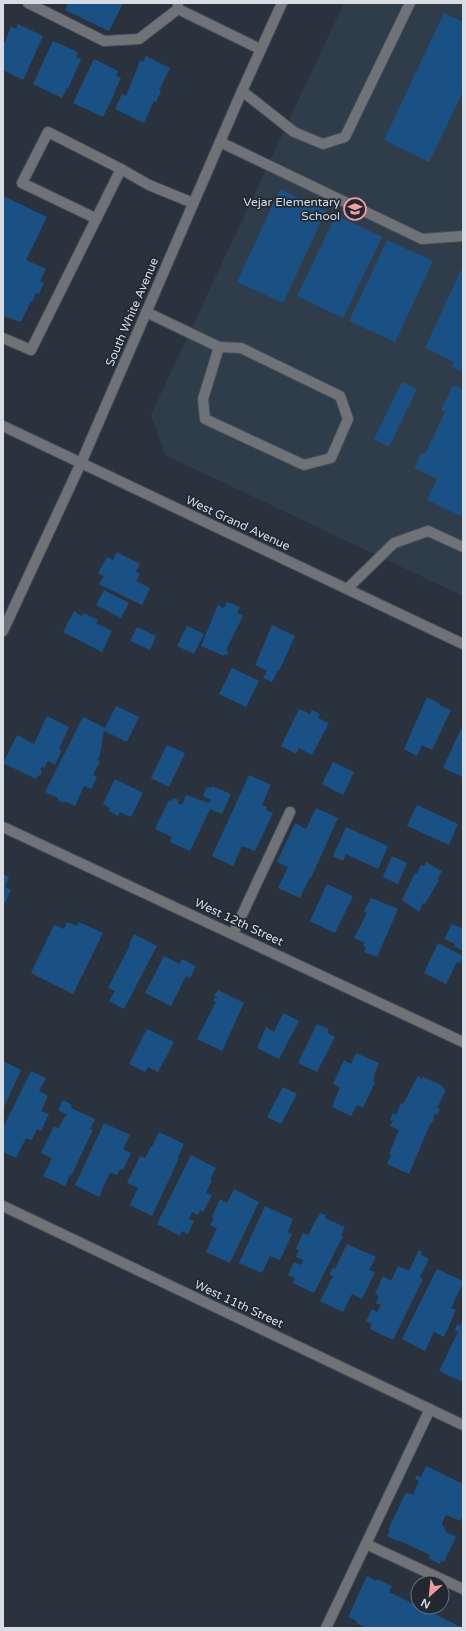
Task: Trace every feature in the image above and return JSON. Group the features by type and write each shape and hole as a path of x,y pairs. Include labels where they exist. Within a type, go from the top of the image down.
{"street":[{"path":"28,3 104,41 139,39 178,6 260,49"},
{"name":"South White Avenue","path":"3,631 81,463 260,49 282,3"},
{"path":"242,91 294,132 323,144 345,137 410,3"},
{"path":"95,218 22,183 48,132 149,185 193,203"},
{"path":"220,142 422,239 463,236"},
{"path":"3,338 31,350 95,218 121,169"},
{"path":"146,312 219,347 241,348 340,396 348,419 331,458 304,465 205,419 203,399 219,347"},
{"name":"West Grand Avenue","path":"3,426 463,644"},
{"path":"347,589 394,543 428,531 463,547"},
{"path":"233,934 290,812"},
{"name":"West 12th Street","path":"3,827 463,1042"},
{"name":"West 11th Street","path":"3,1206 463,1425"},
{"path":"326,1628 430,1409"},
{"path":"366,1544 463,1589"}],"shaded area":[{"name":"Vejar Elementary School","path":"344,3 463,3 463,596 165,455 151,415"}],"building":[{"path":"68,3 123,3 109,31 65,10"},
{"path":"444,13 463,22 463,92 429,162 384,140"},
{"path":"18,24 43,36 23,80 3,70 3,42 5,42 11,26 16,29"},
{"path":"53,41 78,52 76,57 81,59 68,89 67,88 62,98 33,84"},
{"path":"146,56 170,68 159,90 161,91 156,102 154,101 144,123 115,109 122,94 126,96 140,61 143,62"},
{"path":"94,59 118,71 116,76 121,78 103,117 73,103"},
{"path":"280,189 326,211 283,303 237,282"},
{"path":"3,196 47,217 26,260 46,269 40,281 44,283 39,294 36,293 32,302 31,301 21,322 3,316"},
{"path":"336,215 382,237 343,318 297,296"},
{"path":"387,240 433,261 395,342 349,321"},
{"path":"463,266 463,372 451,367 454,362 425,348"},
{"path":"402,382 417,389 389,447 374,439"},
{"path":"453,385 463,389 463,517 427,500 437,479 414,468 421,453 425,454 445,412 441,410"},
{"path":"117,552 140,564 136,572 140,574 136,581 150,588 142,605 99,584 104,576 98,573 107,557 113,560"},
{"path":"104,590 129,603 121,618 96,605"},
{"path":"227,602 240,607 237,613 243,616 226,650 228,651 227,655 225,654 224,656 201,646 218,605 224,608"},
{"path":"74,611 82,616 84,613 98,620 96,623 112,631 102,652 63,632"},
{"path":"272,625 295,636 279,671 278,670 272,682 263,678 267,671 255,665"},
{"path":"187,626 204,634 194,654 177,646"},
{"path":"137,627 156,636 150,650 130,641"},
{"path":"232,668 259,681 246,707 219,694"},
{"path":"427,697 440,704 439,705 451,710 432,750 422,745 417,756 404,749"},
{"path":"116,706 139,717 127,742 104,731 100,755 97,760 100,761 93,775 97,777 91,789 84,786 75,806 64,801 64,803 58,800 58,798 45,792 83,717 105,728"},
{"path":"299,709 310,714 312,710 320,714 318,718 329,723 312,755 299,748 296,754 281,746"},
{"path":"47,716 69,727 59,749 62,750 55,765 48,761 44,768 42,767 40,770 42,771 40,776 38,775 36,779 3,763 17,735 34,744"},
{"path":"461,729 463,730 463,777 443,768"},
{"path":"167,745 185,753 169,787 151,778"},
{"path":"333,762 354,772 343,795 322,784"},
{"path":"249,775 271,785 262,805 267,807 266,810 273,813 255,851 242,846 233,866 212,856"},
{"path":"115,779 143,793 131,817 120,812 118,816 109,811 110,808 103,804"},
{"path":"212,786 231,794 222,814 210,809 190,851 170,842 172,837 155,829 169,800 172,801 173,798 179,800 177,803 182,805 186,795 209,803 211,800 203,796 207,787 211,788"},
{"path":"417,805 458,824 449,845 407,826"},
{"path":"316,808 338,818 311,878 310,877 300,898 278,888 288,867 277,862 295,823 306,829"},
{"path":"346,827 388,846 378,869 346,854 343,861 333,856"},
{"path":"392,856 407,863 398,884 383,877"},
{"path":"426,862 442,871 437,880 439,880 425,904 423,903 419,912 402,900 415,873 417,874 421,865 424,866"},
{"path":"3,874 9,877 5,887 11,890 3,907"},
{"path":"327,884 353,896 335,933 310,921"},
{"path":"371,898 398,909 377,957 364,952 366,947 363,946 365,943 354,938 367,913 364,911"},
{"path":"67,922 77,926 79,922 103,933 73,994 31,973 54,925 64,929"},
{"path":"452,924 463,929 463,951 454,946 455,944 444,939"},
{"path":"134,934 157,946 124,1009 109,1001 115,991 108,988"},
{"path":"438,943 463,956 460,963 457,962 446,984 424,973"},
{"path":"164,956 180,964 182,959 196,966 190,978 186,976 171,1006 145,993"},
{"path":"218,990 244,1003 222,1051 197,1039 216,1002 213,1001 215,998 218,998 214,996"},
{"path":"283,1013 299,1021 279,1059 257,1048 266,1027 274,1032"},
{"path":"317,1024 329,1029 327,1033 335,1037 317,1072 298,1063"},
{"path":"147,1029 174,1042 158,1072 148,1067 145,1072 129,1064"},
{"path":"356,1053 379,1063 374,1075 373,1081 375,1082 363,1108 357,1105 351,1116 332,1107 340,1087 333,1084 344,1060 351,1064"},
{"path":"3,1061 21,1070 3,1109"},
{"path":"31,1071 46,1078 39,1091 48,1096 41,1111 49,1114 41,1131 37,1129 32,1140 26,1138 16,1158 3,1152 3,1128"},
{"path":"418,1076 422,1079 423,1077 443,1086 442,1088 446,1089 437,1108 440,1109 437,1115 435,1113 434,1119 430,1124 409,1174 387,1164 391,1155 389,1154 399,1130 390,1126 393,1121 390,1120 393,1113 396,1115 401,1103 403,1104"},
{"path":"283,1087 297,1094 281,1124 267,1117"},
{"path":"63,1100 72,1105 71,1108 95,1119 90,1129 93,1130 65,1186 43,1176 52,1158 41,1153 54,1126 58,1129 67,1115 58,1110"},
{"path":"104,1123 130,1135 123,1149 131,1153 123,1170 120,1169 117,1175 110,1172 99,1197 75,1185"},
{"path":"159,1132 184,1144 152,1216 130,1205 138,1188 127,1183 140,1156 145,1158"},
{"path":"191,1155 216,1168 210,1179 212,1180 206,1193 212,1195 203,1212 200,1210 198,1215 192,1212 189,1219 194,1221 188,1234 182,1231 180,1236 157,1224"},
{"path":"234,1189 259,1202 230,1263 206,1252 217,1228 210,1225 214,1218 212,1217 220,1199 227,1203"},
{"path":"265,1206 293,1219 288,1232 292,1234 280,1260 270,1256 262,1273 239,1263"},
{"path":"320,1213 326,1215 325,1218 345,1227 341,1235 343,1236 314,1293 293,1283 295,1278 288,1275 294,1262 301,1265 303,1260 296,1257 299,1250 296,1249 303,1233 308,1235"},
{"path":"347,1244 376,1257 369,1270 375,1272 362,1299 352,1294 343,1312 320,1301 333,1276 329,1275 333,1268 335,1269"},
{"path":"419,1250 422,1252 421,1255 429,1259 420,1277 423,1279 393,1340 370,1329 372,1324 366,1321 372,1309 377,1312 381,1305 376,1303 379,1296 375,1294 383,1276 391,1281 398,1266 409,1271"},
{"path":"437,1269 463,1281 463,1283 451,1308 456,1310 444,1337 434,1332 425,1351 402,1339"},
{"path":"463,1320 463,1382 439,1371 458,1332 455,1330 457,1324 460,1326"},
{"path":"426,1466 463,1484 463,1515 460,1521 446,1515 442,1523 446,1532 456,1537 444,1562 441,1560 440,1564 428,1558 430,1555 387,1536 390,1531 388,1530 406,1492 413,1495 419,1481 415,1479 417,1475 421,1477"},
{"path":"367,1576 376,1581 377,1579 392,1586 389,1592 410,1602 410,1615 436,1615 463,1628 367,1628 348,1617"}],"place":[{"name":"Vejar Elementary School","path":"355,209"}]}
